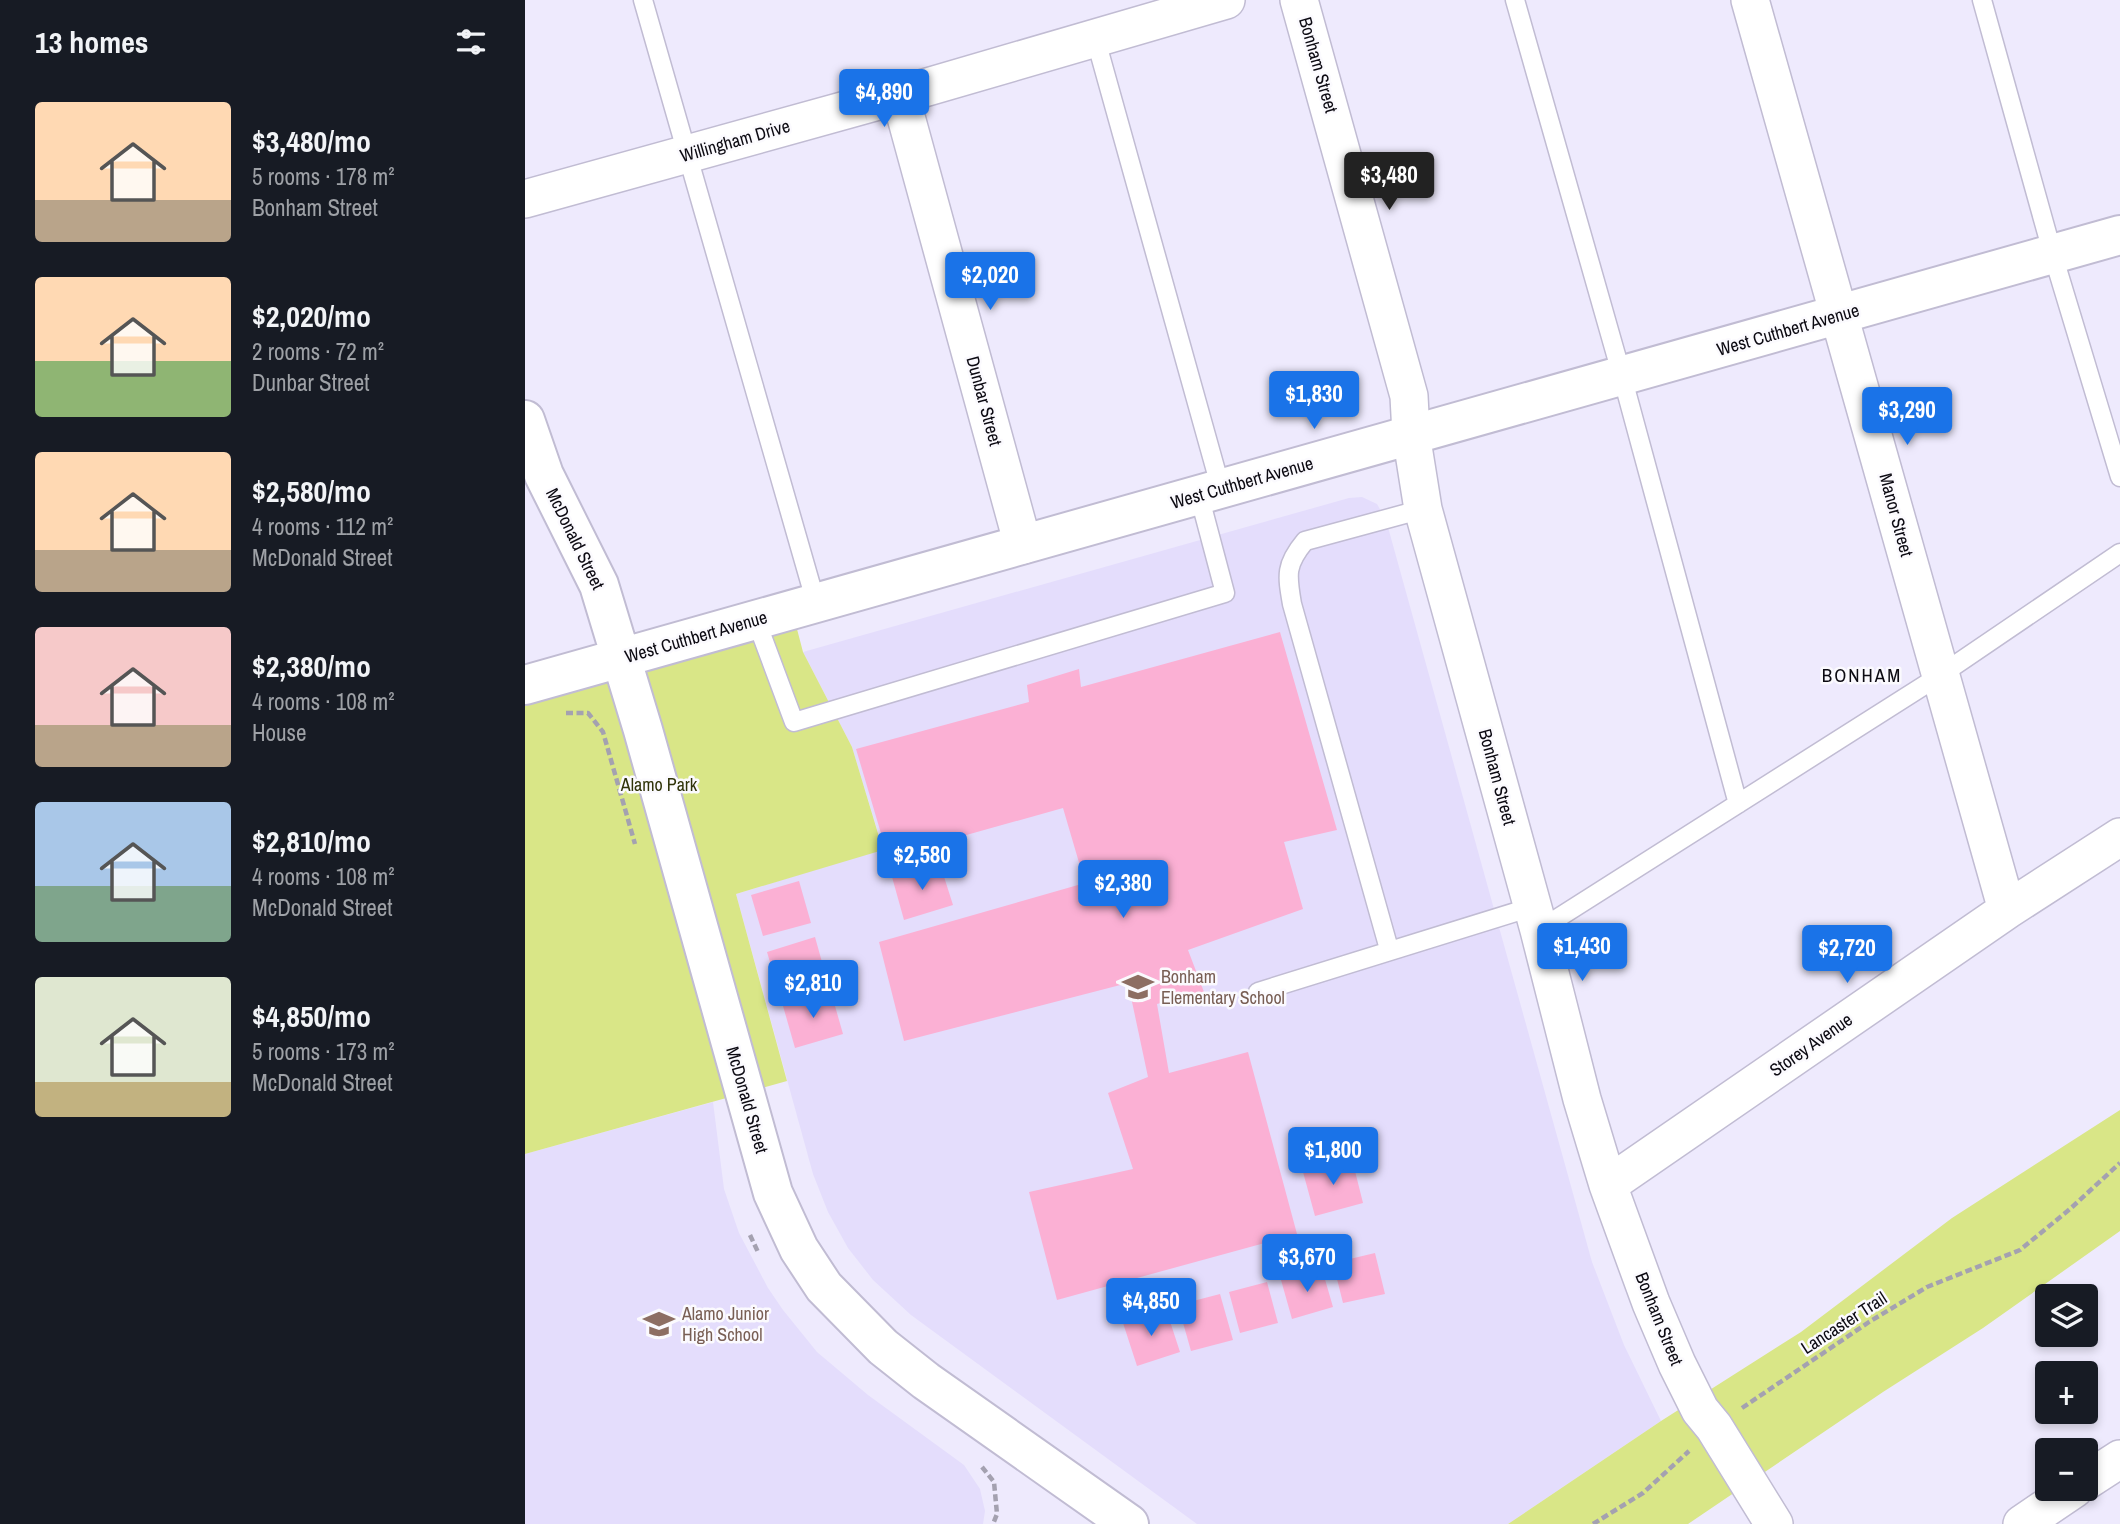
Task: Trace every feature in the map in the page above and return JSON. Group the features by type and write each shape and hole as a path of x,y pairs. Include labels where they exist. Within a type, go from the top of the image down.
{"street":[{"name":"Willingham Drive","path":"525,199 900,95 1226,0"},
{"name":"Bonham Street","path":"1299,0 1409,396 1411,435 1423,509 1582,1099 1608,1185 1670,1349 1700,1410 1714,1427 1774,1524"},
{"name":"Manor Street","path":"1750,0 2007,910"},
{"name":"Dunbar Street","path":"900,95 1023,545"},
{"name":"West Cuthbert Avenue","path":"525,685 2120,235"},
{"name":"McDonald Street","path":"525,420 544,475 599,585 773,1193 799,1249 824,1287 883,1347 1101,1518"},
{"name":"Storey Avenue","path":"1608,1185 2007,910 2120,837"},
{"path":"2098,1473 2120,1459"}],"lane":[{"path":"643,0 817,603"},
{"path":"1515,0 1622,376 1738,804"},
{"path":"1982,0 2053,254 2120,477"},
{"path":"756,620 794,722 1225,593 1210,492 1095,37"},
{"path":"1389,949 1292,604 1287,574 1293,556 1305,541 1423,509"},
{"path":"1258,992 1389,949 1535,918 1738,804 1939,676 2120,552"}],"path":[{"name":"Lancaster Trail","path":"1593,1524 1643,1493 1714,1427 1869,1322 1927,1287 2020,1250 2120,1163"}],"shaded area":[{"name":"Bonham Elementary School","path":"1362,497 1377,504 1386,520 1592,1262 1624,1345 1661,1421 1508,1524 1197,1524 911,1315 873,1280 848,1248 828,1212 813,1174 736,894 883,849 852,747 803,652 1349,498"},
{"name":"Alamo Junior High School","path":"713,1102 724,1189 739,1233 768,1288 817,1352 868,1395 964,1465 980,1489 985,1511 983,1524 525,1524 525,1154"}],"green space":[{"name":"Alamo Park","path":"792,610 803,652 852,747 883,850 736,894 787,1081 525,1154 525,685"},
{"path":"2120,1110 2120,1231 2045,1284 2035,1284 2035,1291 1983,1328 1688,1524 1508,1524 1661,1421 1801,1332 1952,1218"}],"building":[{"path":"1280,632 1337,830 1284,842 1303,909 1188,950 1204,992 1157,1004 1169,1073 1248,1052 1297,1234 1057,1300 1029,1192 1133,1169 1108,1093 1148,1077 1128,983 904,1041 879,942 1085,883 1063,808 888,857 856,749 1029,702 1027,685 1079,669 1081,687"},
{"path":"940,864 953,905 904,920 892,877"},
{"path":"799,881 811,923 763,936 751,895"},
{"path":"815,937 827,980 779,993 767,952"},
{"path":"831,992 843,1034 795,1048 783,1006"},
{"path":"1352,1159 1363,1203 1315,1216 1303,1172"},
{"path":"1375,1253 1385,1294 1343,1303 1333,1263"},
{"path":"1322,1269 1333,1307 1292,1319 1281,1280"},
{"path":"1267,1282 1278,1323 1240,1333 1229,1292"},
{"path":"1220,1294 1233,1340 1191,1351 1178,1305"},
{"path":"1166,1309 1180,1352 1137,1366 1123,1323"}],"place":[{"name":"Bonham Elementary School","path":"1138,987"},
{"name":"Alamo Junior High School","path":"659,1324"}],"district":[{"name":"BONHAM","path":"1862,675"}]}
